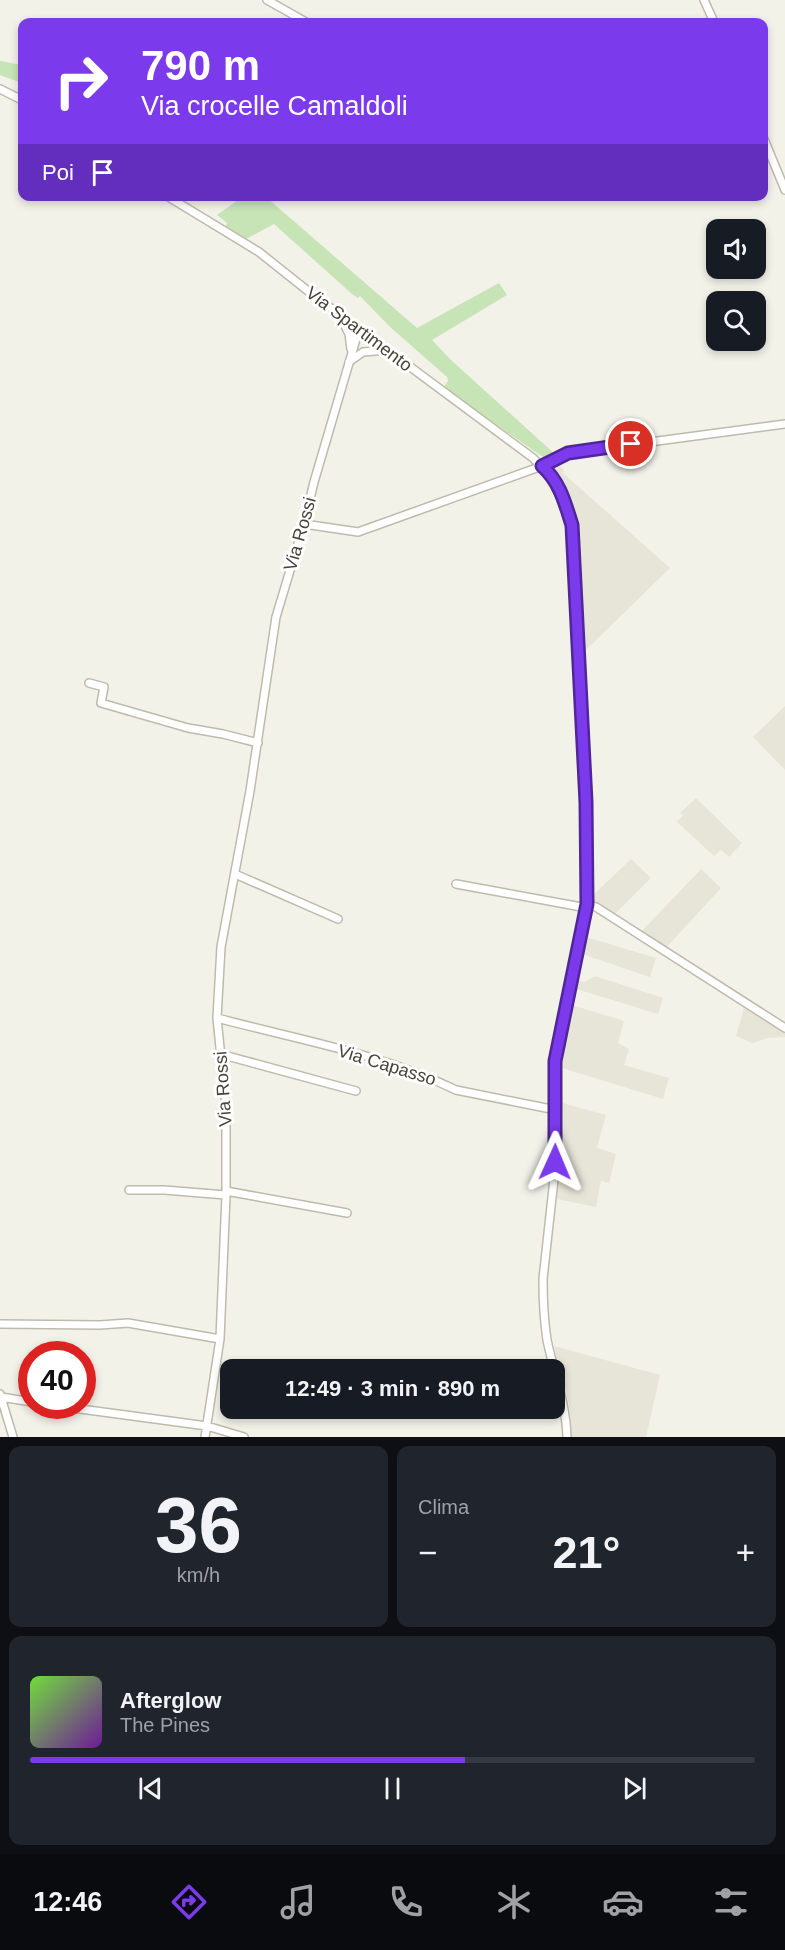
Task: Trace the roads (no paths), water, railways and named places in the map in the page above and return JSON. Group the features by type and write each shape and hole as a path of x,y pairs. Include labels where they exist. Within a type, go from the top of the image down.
{"street":[{"path":"267,0 299,18"},
{"path":"704,0 712,18"},
{"path":"0,89 18,98"},
{"path":"768,149 785,190"},
{"name":"Via Spartimento","path":"175,201 259,252 544,468 561,491 572,525 585,791 587,906 555,1061 555,1170 543,1279 548,1340 566,1415 567,1437"},
{"path":"340,315 349,334 350,358 363,352 387,350"},
{"name":"Via Rossi","path":"205,1437 220,1339 226,1193 226,1107 217,1018 222,947 258,743 276,617 358,329"},
{"path":"304,524 358,532 544,468 568,453 785,424"},
{"path":"89,683 104,687 101,703 188,728 258,743"},
{"path":"235,874 338,919"},
{"path":"456,884 587,906 785,1028"},
{"name":"Via Capasso","path":"217,1018 400,1066 456,1090 556,1110"},
{"path":"220,1054 356,1091"},
{"path":"129,1190 226,1193 347,1213"},
{"path":"0,1324 128,1323 220,1339"},
{"path":"13,1437 0,1396 18,1399"},
{"path":"96,1411 207,1426 244,1437"}]}
